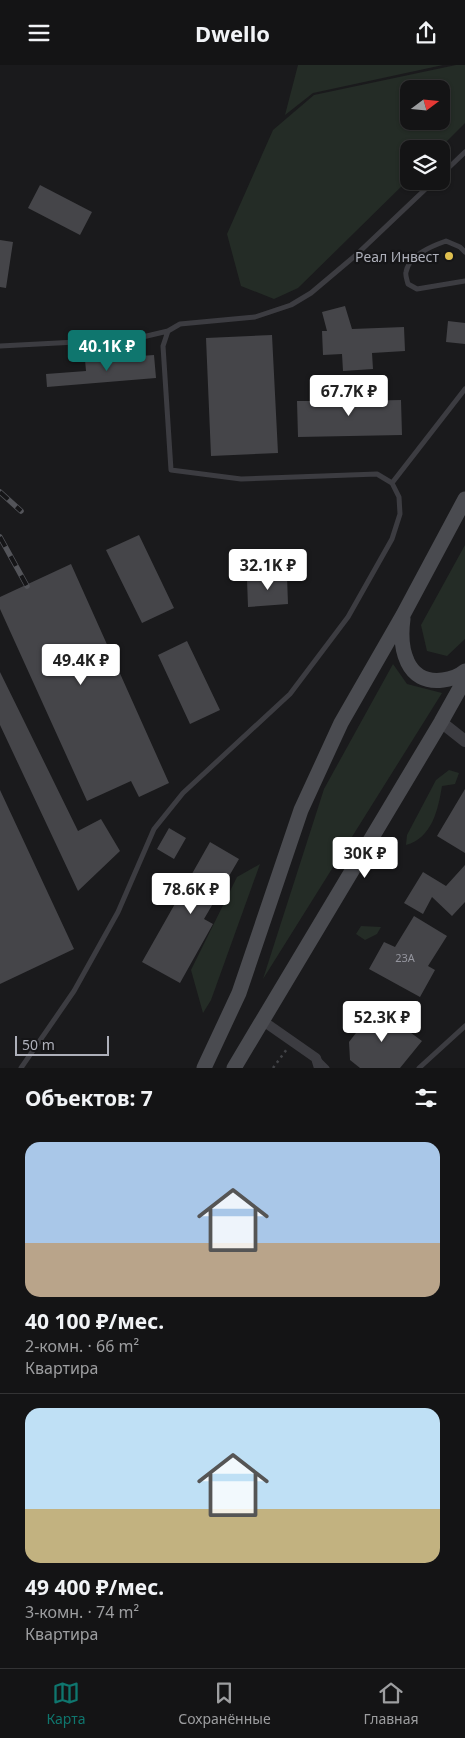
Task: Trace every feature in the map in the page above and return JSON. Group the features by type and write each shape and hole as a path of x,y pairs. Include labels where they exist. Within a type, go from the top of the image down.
{"main road":[{"path":"204,1068 239,993 301,810 341,723 403,615 465,499"},
{"path":"403,615 401,636 403,652 410,667 421,677 436,681 449,679 465,671"},
{"path":"234,1068 465,679"}],"street":[{"path":"441,722 465,741"},
{"path":"263,1021 293,1042 318,1063"}],"lane":[{"path":"450,166 465,152"},
{"path":"0,346 134,339 168,331 180,324 255,317 291,305 311,293 356,255 425,190"},
{"path":"465,252 460,247 446,241 430,247 411,262 406,273 408,283 417,289 465,281"},
{"path":"21,1068 74,991 118,912 154,829 183,793 290,694 348,617 392,539 400,515 400,497 392,483 377,474 241,479 171,471 164,346 168,331"},
{"path":"392,483 465,389"},
{"path":"419,1068 465,1026"},
{"path":"318,1063 327,1068"}],"path":[{"path":"273,1068 293,1042"}],"shaded area":[{"path":"298,65 443,65 313,93 285,115"},
{"path":"456,65 465,65 465,123 448,140 400,140 400,188 298,288 274,299 241,286 227,234 273,130 314,95"},
{"path":"465,545 465,639 447,656 427,651 421,625"},
{"path":"393,664 407,684 442,693 263,979 324,789"},
{"path":"449,770 459,773 455,784 442,786 436,813 428,830 415,841 406,845 407,835 436,780"},
{"path":"260,864 211,1000 203,1013 191,970 237,877"},
{"path":"361,926 381,927 377,934 365,940 356,934"}],"building":[{"path":"40,185 92,212 80,235 28,208"},
{"path":"0,240 13,242 6,288 0,287"},
{"path":"345,306 352,329 404,327 405,351 372,353 373,369 343,371 342,354 323,355 322,331 327,331 322,312"},
{"path":"448,321 465,323 465,344 446,342"},
{"path":"272,335 278,453 211,456 206,338"},
{"path":"154,355 156,378 47,387 46,374 86,371 85,360"},
{"path":"342,390 356,390 356,401 401,400 402,435 298,437 297,401 342,401"},
{"path":"139,535 174,608 142,623 106,550"},
{"path":"71,564 169,783 139,797 131,781 87,801 0,609 0,597"},
{"path":"287,576 288,604 248,607 247,579"},
{"path":"187,641 220,710 190,724 158,655"},
{"path":"0,672 78,831 101,819 120,851 78,891 0,725"},
{"path":"465,789 465,853 437,836"},
{"path":"0,790 74,949 0,984"},
{"path":"169,828 186,838 174,859 157,849"},
{"path":"210,842 239,859 204,919 213,924 180,983 142,962"},
{"path":"465,865 465,902 452,916 432,897 423,914 404,903 423,872 446,886"},
{"path":"414,916 447,936 428,966 435,970 420,997 369,969 384,942 395,947"},
{"path":"376,1007 422,1041 400,1068 360,1068 350,1060 349,1042"}],"railway":[{"path":"0,492 21,511"},
{"path":"0,537 27,586"}],"place":[{"name":"Реал Инвест","path":"449,256"}]}
